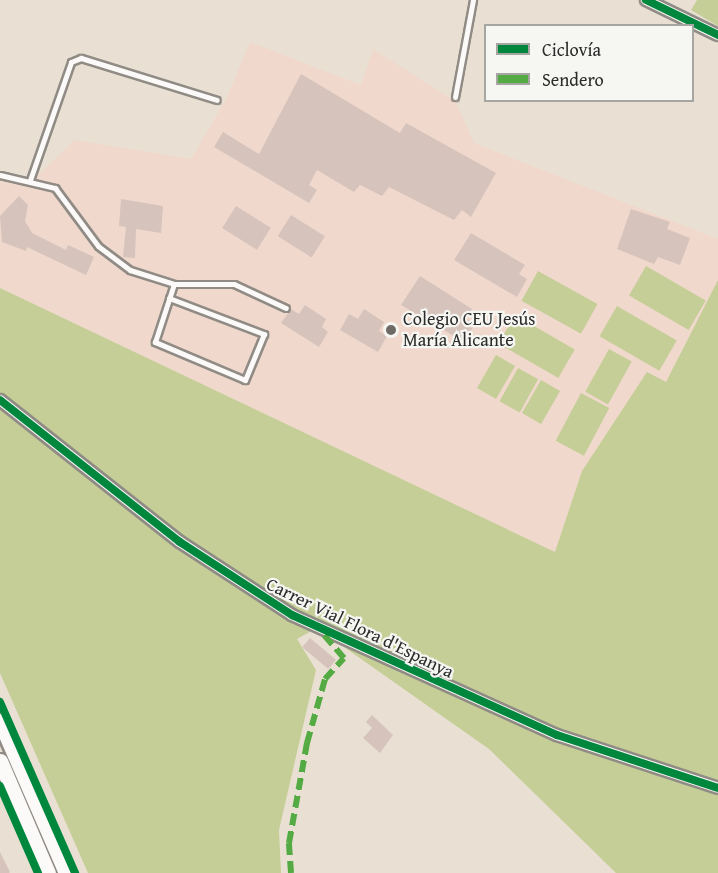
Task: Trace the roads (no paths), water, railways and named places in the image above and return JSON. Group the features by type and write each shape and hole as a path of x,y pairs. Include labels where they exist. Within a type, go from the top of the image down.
{"main road":[{"path":"0,721 66,873"},
{"path":"0,761 48,873"}],"street":[{"path":"646,0 718,34"},
{"name":"Carrer Vial Flora d'Espanya","path":"0,400 180,542 292,615 557,735 718,788"}],"lane":[{"path":"455,97 473,0"},
{"path":"30,180 71,62 81,58 217,99"},
{"path":"0,175 30,180 56,188 98,246 130,270 174,284 234,284 286,308"},
{"path":"169,298 264,334 245,380 155,342 169,298 174,284"}],"place":[{"name":"Colegio CEU Jesús María Alicante","path":"391,330"}]}
